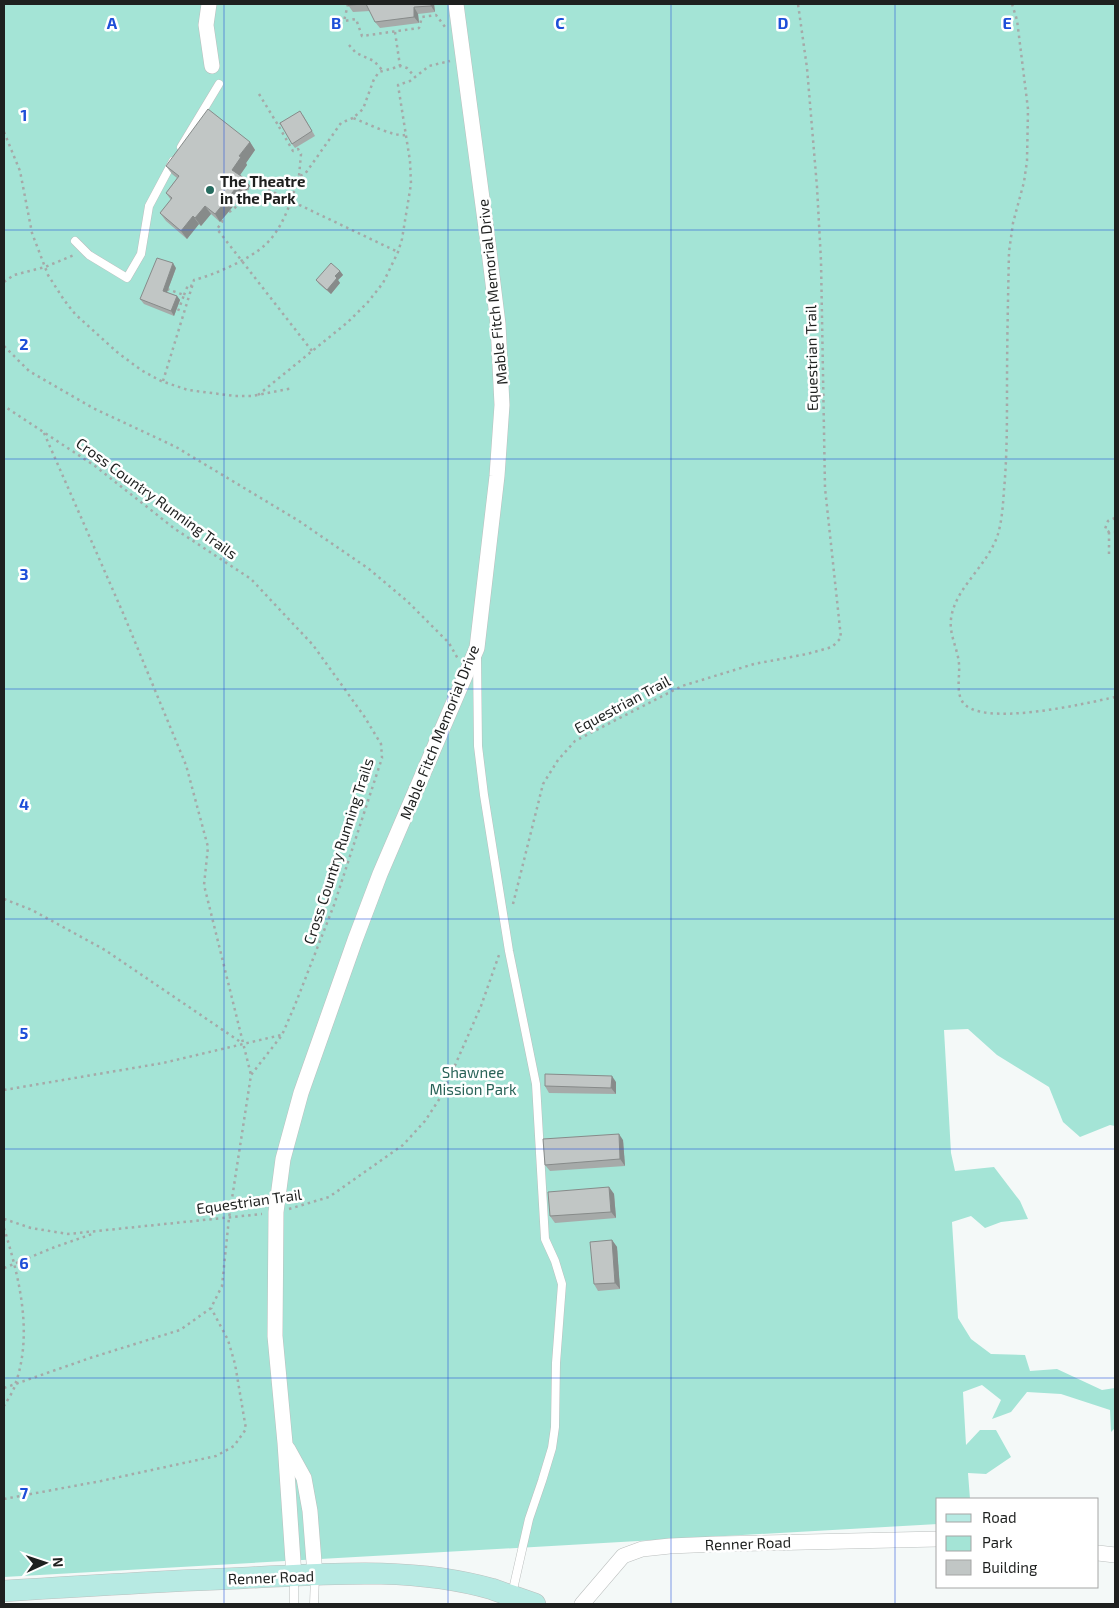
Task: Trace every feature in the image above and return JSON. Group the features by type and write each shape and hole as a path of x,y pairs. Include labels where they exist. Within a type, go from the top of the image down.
{"main road":[{"name":"Renner Road","path":"4,1592 161,1581 379,1574 417,1576 491,1589 535,1604"}],"street":[{"path":"210,4 206,25 212,66"},
{"name":"Mable Fitch Memorial Drive","path":"294,1576 285,1443 275,1336 276,1212 283,1159 304,1084 355,940 380,874 476,648 497,476 501,433 501,375 490,258 456,4"},
{"name":"Mable Fitch Memorial Drive","path":"285,1443 304,1478 310,1511 315,1575"},
{"name":"Renner Road","path":"582,1604 623,1556 642,1549 717,1544 936,1539"},
{"path":"1099,1553 1115,1555"}],"lane":[{"path":"75,241 89,255 127,278 141,254 149,206 219,84"},
{"path":"476,648 478,746 484,795 506,930 536,1084 545,1239 555,1261 562,1284 556,1363 555,1428 549,1456 529,1519 512,1596"},
{"path":"314,1604 315,1575"},
{"path":"294,1576 294,1604"}],"path":[{"path":"348,4 344,21 356,19 362,36 419,28 422,17 436,15 449,33"},
{"name":"Equestrian Trail","path":"4,1219 31,1228 68,1234 276,1212 309,1204 330,1196 404,1145 425,1121 442,1095 481,1006 500,954 543,784 558,760 575,741 682,686 754,664 807,654 832,647 841,638 825,488 821,261 817,187 807,68 798,4"},
{"path":"1012,4 1017,20 1028,109 1024,182 1013,223 1009,252 1007,454 1002,516 997,535 987,557 960,594 952,613 953,638 959,662 959,689 962,701 969,708 978,712 1007,714 1057,709 1115,697"},
{"path":"395,32 400,66"},
{"path":"349,46 356,53 374,61 382,71"},
{"path":"258,394 348,322 368,302 383,283 402,239 411,184 410,161 398,85 410,81 429,66 454,59"},
{"path":"299,176 305,174 342,123 353,118 362,110 374,79 382,71 400,66 407,68 415,77"},
{"path":"162,381 194,280 222,271 265,245 283,222 291,201 299,176 301,154 298,149 293,152 259,94"},
{"path":"353,118 390,133 400,136 406,134"},
{"path":"278,125 285,121"},
{"path":"4,132 20,172 32,234 55,288 76,314 117,352 141,370 162,381 188,390 235,396 293,388"},
{"path":"247,189 255,183 398,252"},
{"path":"229,212 239,203 241,197"},
{"path":"222,220 217,229 312,351"},
{"path":"4,282 14,275 45,267 85,251"},
{"path":"177,314 188,285 192,286"},
{"path":"167,288 184,295"},
{"path":"4,346 29,371 93,408 176,447 299,521 369,569 407,601 449,643 466,673"},
{"name":"Cross Country Running Trails","path":"8,408 94,466 175,529 251,579 313,645 364,716 381,744 382,758 334,905 282,1035 251,1075"},
{"name":"Cross Country Running Trails","path":"4,1388 90,1358 180,1330 211,1308 222,1286 229,1218 251,1075 204,885 208,847 186,766 123,613 43,431"},
{"path":"1115,518 1108,521 1105,525 1105,529 1109,532 1115,532"},
{"path":"1109,532 1109,558"},
{"path":"4,899 32,910 105,950 243,1044"},
{"path":"4,1090 162,1063 282,1035"},
{"path":"4,1228 14,1262 24,1319 24,1350 16,1384 4,1406"},
{"path":"4,1268 14,1262 102,1231"},
{"path":"4,1499 101,1481 216,1456 234,1446 246,1429 235,1364 228,1340 211,1308"}],"green space":[{"name":"Shawnee Mission Park","path":"4,4 1115,4 1115,1126 1110,1125 1080,1137 1063,1122 1049,1087 997,1055 968,1029 944,1030 951,1153 955,1171 994,1167 1020,1201 1028,1219 1001,1222 985,1228 971,1216 952,1222 958,1318 971,1339 991,1354 1025,1355 1030,1371 1057,1369 1102,1390 1115,1388 1115,1428 1111,1432 1110,1410 1061,1394 1027,1392 1011,1412 992,1419 1001,1400 982,1385 963,1392 966,1445 980,1430 996,1430 1011,1457 986,1474 968,1473 970,1498 936,1498 936,1524 4,1577"}],"building":[{"path":"366,4 431,4 431,6 414,7 414,17 375,22"},
{"path":"208,109 250,142 239,156 241,157 232,170 244,178 215,214 205,206 195,218 193,216 181,231 160,213 172,198 166,193 179,176 166,166"},
{"path":"300,111 312,131 292,144 280,123"},
{"path":"157,258 173,263 163,291 177,296 171,311 140,299"},
{"path":"331,263 340,271 327,290 316,280"},
{"path":"545,1074 612,1076 611,1088 545,1086"},
{"path":"619,1134 620,1159 545,1165 543,1139"},
{"path":"609,1187 611,1212 550,1216 548,1192"},
{"path":"612,1240 615,1283 594,1284 590,1242"}],"place":[{"name":"The Theatre in the Park","path":"210,190"}]}
